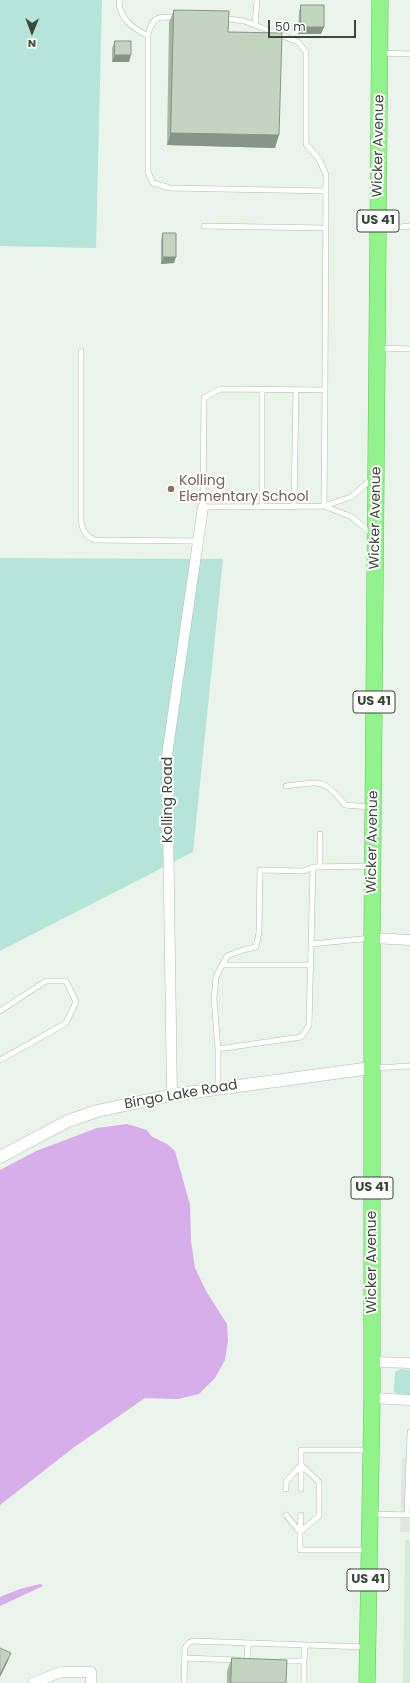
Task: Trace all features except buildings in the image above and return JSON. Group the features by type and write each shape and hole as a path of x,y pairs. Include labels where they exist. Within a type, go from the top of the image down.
{"highway":[{"name":"Wicker Avenue","path":"369,1681 369,1550 372,1398 371,1068 380,0"}],"street":[{"name":"Kolling Road","path":"172,1094 167,755 202,507"},
{"path":"372,938 410,940"},
{"name":"Bingo Lake Road","path":"0,1157 68,1121 97,1111 172,1094 371,1068"},
{"path":"372,1362 410,1363"},
{"path":"372,1398 410,1400"},
{"path":"33,1683 61,1672 91,1672 91,1683"}],"lane":[{"path":"119,0 124,19 137,30 148,36"},
{"path":"255,25 257,0"},
{"path":"187,17 158,17 152,22 148,36 148,172 152,183 170,188 326,191"},
{"path":"216,18 244,21 255,25 298,42 306,52 306,144 319,159 326,175 324,506"},
{"path":"380,53 410,54"},
{"path":"204,226 326,228"},
{"path":"378,229 410,226"},
{"path":"377,348 410,349"},
{"path":"82,351 81,521 83,530 88,537 95,540 198,541"},
{"path":"325,390 220,389 204,398 202,507 324,506 351,497 376,476"},
{"path":"262,389 262,507"},
{"path":"294,507 296,390"},
{"path":"324,506 352,517 376,537"},
{"path":"286,786 323,783 332,789 345,805 373,807"},
{"path":"320,834 320,867"},
{"path":"218,1088 218,1049 214,999 216,977 227,956 256,947 259,933 260,870 304,871 313,867 373,866"},
{"path":"218,1049 301,1037 309,1026 313,867"},
{"path":"311,944 372,938"},
{"path":"222,965 310,965"},
{"path":"0,1011 46,981 66,981 76,1002 66,1023 0,1060"},
{"path":"371,1068 410,1066"},
{"path":"370,1514 408,1515 410,1432"},
{"path":"301,1490 301,1450 371,1450"},
{"path":"286,1489 286,1482 301,1465"},
{"path":"300,1532 319,1516 319,1482 301,1465"},
{"path":"286,1514 300,1532"},
{"path":"301,1515 300,1550 369,1550"},
{"path":"184,1683 185,1648 188,1643 193,1641 368,1647"},
{"path":"247,1660 248,1643"},
{"path":"304,1683 305,1645"},
{"path":"185,1658 254,1660"},
{"path":"276,1660 304,1661"}],"shaded area":[{"path":"0,0 102,0 96,248 0,246"},
{"path":"0,558 223,559 193,852 0,951"},
{"path":"127,1124 147,1130 151,1136 167,1144 175,1151 190,1205 191,1241 195,1268 206,1291 227,1324 228,1341 225,1360 215,1378 199,1394 178,1399 145,1398 73,1448 0,1505 0,1170 36,1151 97,1128"},
{"path":"401,1369 410,1370 410,1395 401,1395 394,1392 395,1372"},
{"path":"402,1457 410,1458 410,1532 400,1532"},
{"path":"405,1540 410,1540 410,1683 403,1683"},
{"path":"40,1584 43,1585 0,1606 0,1597 20,1589"}],"place":[{"name":"Kolling Elementary School","path":"171,489"}]}
